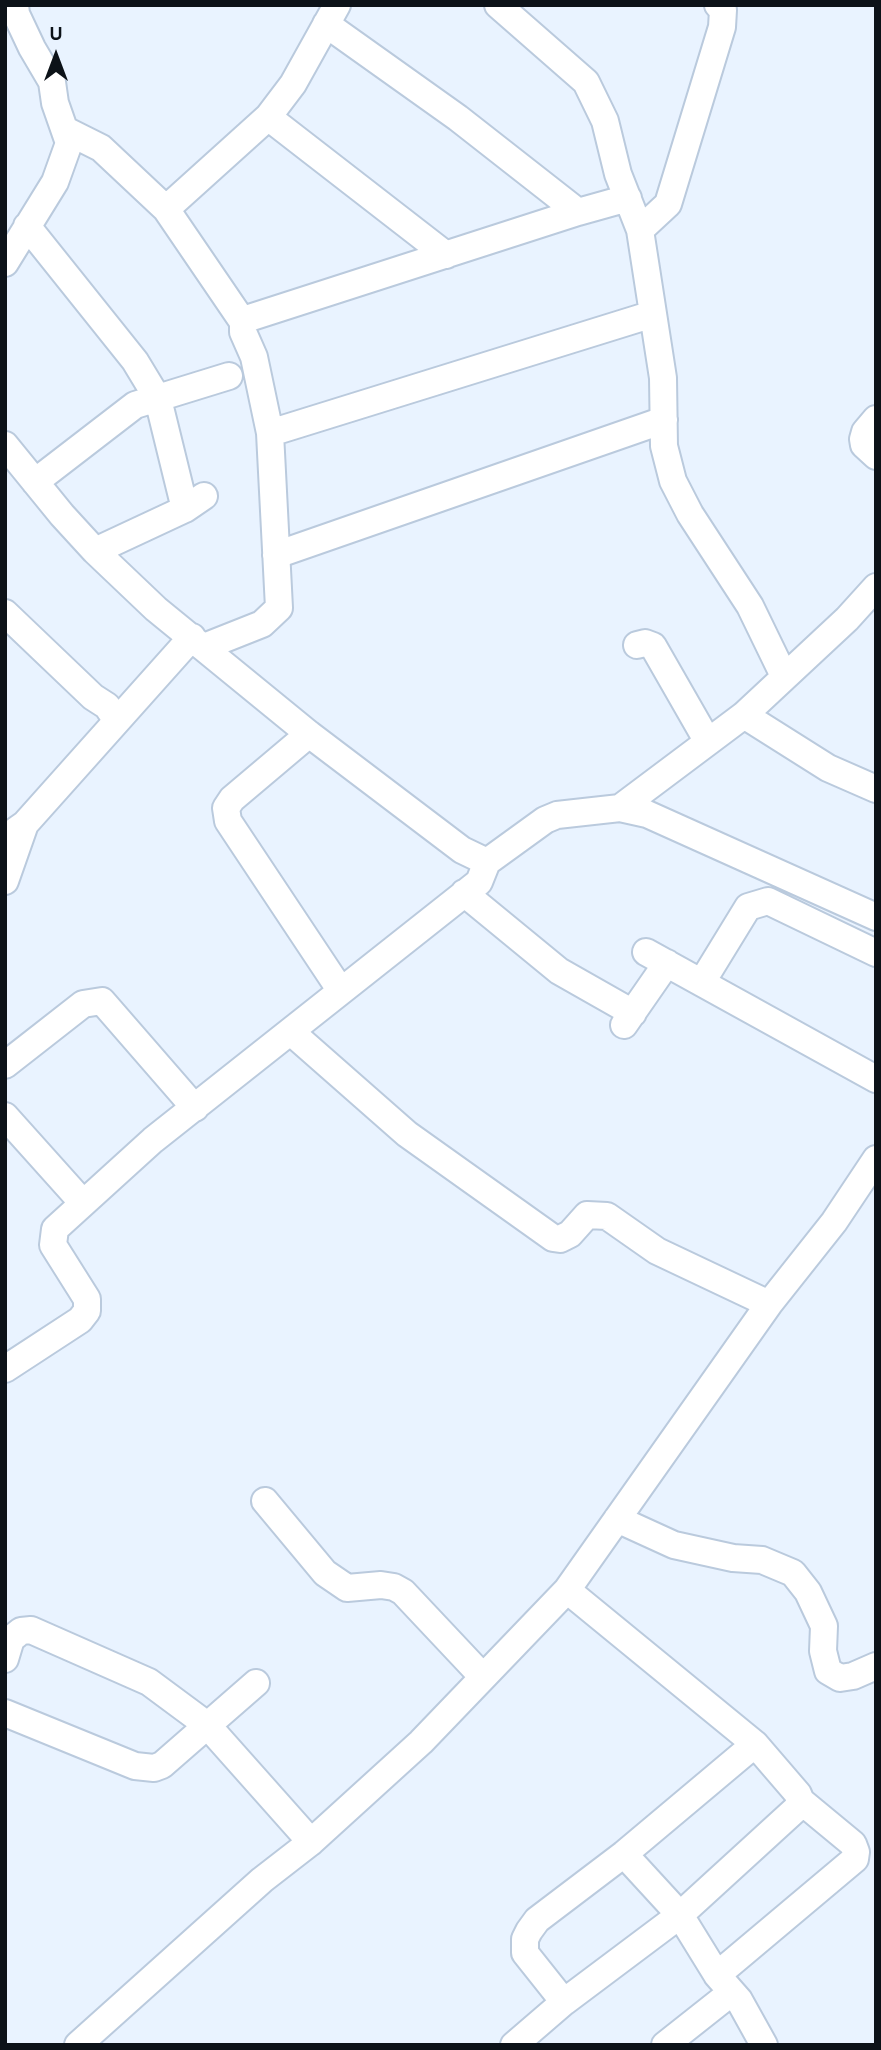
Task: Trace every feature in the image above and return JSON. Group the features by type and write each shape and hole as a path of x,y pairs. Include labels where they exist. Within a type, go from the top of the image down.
{"street":[{"path":"5,263 55,182 69,143 55,103 52,82 32,48 15,5"},
{"path":"498,5 586,82 605,121 618,174 640,230 663,378 664,446 673,481 690,514 750,606 784,676"},
{"path":"640,230 668,204 722,27 723,10 718,5"},
{"path":"166,209 268,117 293,84 332,15 578,212"},
{"path":"268,117 446,256"},
{"path":"5,881 15,831 117,721 198,641 262,624 279,608 271,433 254,357 243,332 243,322 166,209 101,148 65,130"},
{"path":"243,322 628,198"},
{"path":"27,226 135,361 158,399 195,502 94,551"},
{"path":"271,433 653,314"},
{"path":"35,482 135,405 229,376"},
{"path":"876,419 865,432 863,439 864,445 876,456"},
{"path":"276,555 664,420"},
{"path":"5,445 94,551 156,608 309,734 461,850 487,862"},
{"path":"620,808 744,715 876,587"},
{"path":"5,613 93,697 107,706 117,721"},
{"path":"637,645 645,643 653,646 708,742"},
{"path":"744,715 828,768 876,789"},
{"path":"309,734 232,799 226,808 228,821 341,991"},
{"path":"5,1369 80,1320 87,1311 88,1299 53,1245 55,1229 153,1140 479,882 487,862 545,820 557,815 620,808 647,814 876,917"},
{"path":"464,893 559,971 628,1020 656,957 876,1079"},
{"path":"702,982 748,907 768,901 876,953"},
{"path":"5,1065 83,1004 102,1001 195,1108"},
{"path":"291,1032 407,1134 553,1238 560,1239 570,1234 587,1215 607,1216 657,1251 769,1304"},
{"path":"5,1116 83,1203"},
{"path":"78,2045 262,1880 311,1842 421,1742 566,1590 769,1304 834,1222 876,1159"},
{"path":"265,1501 325,1573 347,1588 381,1585 403,1592 483,1677"},
{"path":"617,1519 674,1545 733,1558 762,1560 793,1573 808,1592 824,1626 823,1651 828,1671 840,1678 853,1676 876,1666"},
{"path":"566,1590 755,1744 801,1801 853,1844 856,1852 855,1860 665,2045"},
{"path":"5,1659 12,1639 21,1631 31,1630 149,1682 207,1724 311,1842"},
{"path":"5,1713 144,1768 162,1765 256,1683"},
{"path":"564,2002 525,1954 525,1939 537,1920 624,1854 755,1744"},
{"path":"514,2045 564,2002 680,1915 796,1809 801,1801"},
{"path":"624,1854 680,1915 725,1984 739,2000 765,2045"}]}
